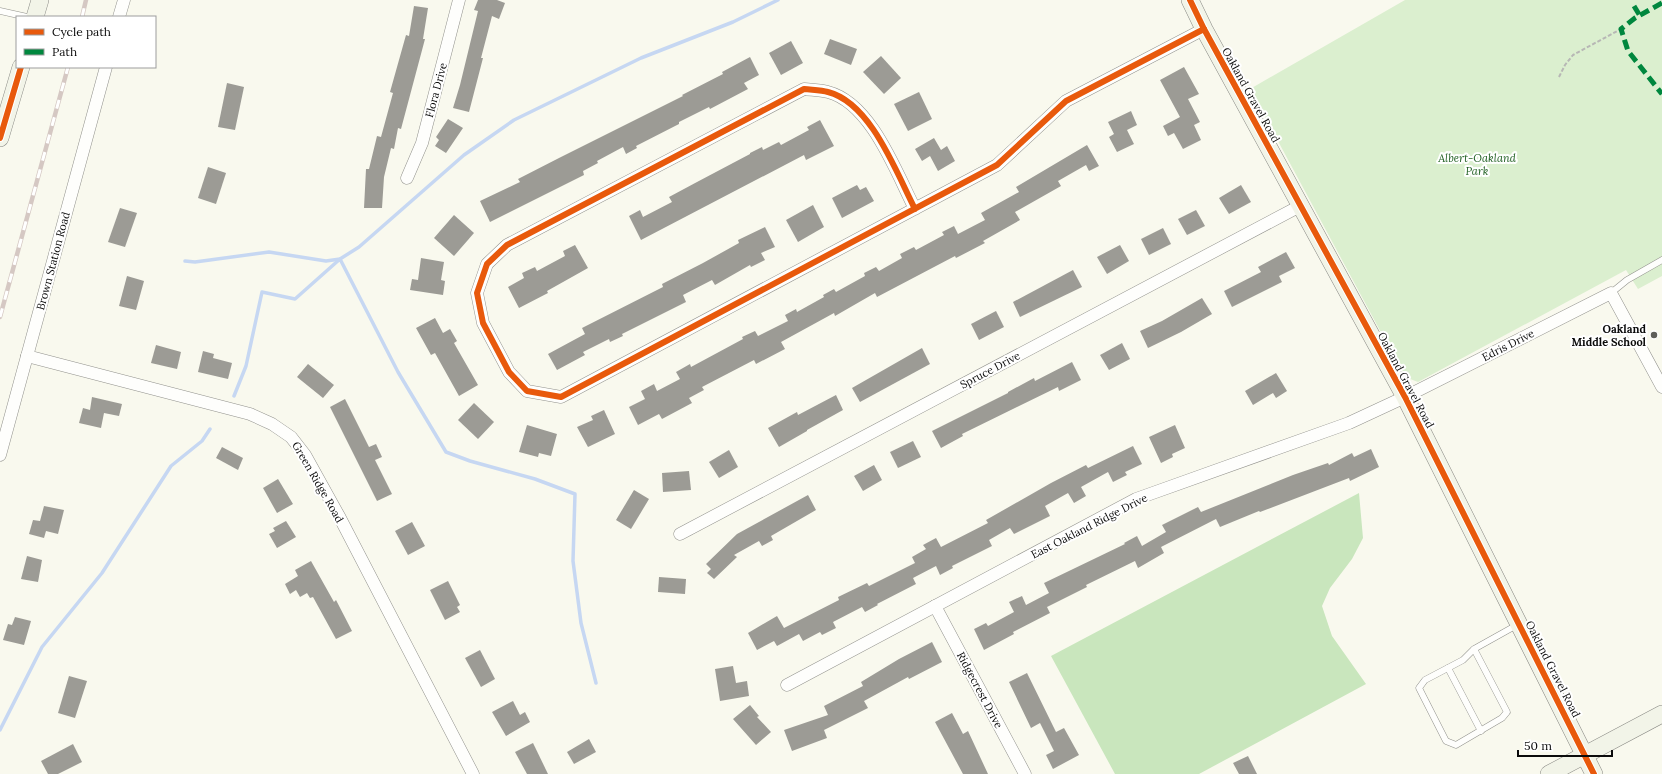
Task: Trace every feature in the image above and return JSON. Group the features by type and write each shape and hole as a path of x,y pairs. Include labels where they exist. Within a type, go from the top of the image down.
{"street":[{"path":"35,16 40,0"},
{"path":"119,16 124,0"},
{"name":"Flora Drive","path":"407,178 422,143 460,0"},
{"name":"Oakland Gravel Road","path":"1190,0 1204,29 1405,398 1594,774"},
{"path":"915,209 874,128 853,104 828,92 804,89 507,245 487,264 477,293 483,323 509,372 527,391 561,397 915,209 997,165 1066,101 1204,29"},
{"path":"0,138 21,68"},
{"name":"Brown Station Road","path":"0,454 106,68"},
{"name":"Spruce Drive","path":"680,534 1300,206"},
{"path":"1612,294 1662,387"},
{"name":"Edris Drive","path":"1405,398 1612,294"},
{"name":"Green Ridge Road","path":"27,356 250,414 272,424 291,437 305,455 340,518 473,774"},
{"name":"East Oakland Ridge Drive","path":"787,685 1136,499 1350,423 1405,398"},
{"name":"Ridgecrest Drive","path":"935,606 1025,774"},
{"path":"1549,774 1662,714"}],"lane":[{"path":"0,11 22,16"},
{"path":"1612,294 1627,280 1662,260"},
{"path":"1474,649 1507,712 1502,718 1456,745 1446,741 1419,688 1425,680 1463,660 1474,649 1519,624"},
{"path":"1448,668 1481,731"}],"path":[{"path":"1559,77 1565,65 1573,55 1621,30"}],"green space":[{"name":"Albert-Oakland Park","path":"1405,0 1662,0 1662,276 1638,289 1626,270 1418,382 1405,377 1250,89"},
{"path":"1359,493 1363,538 1352,559 1330,588 1322,606 1332,636 1366,684 1199,774 1115,774 1051,656"}],"building":[{"path":"478,0 497,0 505,3 499,19 492,16 469,112 453,108 478,11 474,10"},
{"path":"414,6 428,8 423,39 425,39 401,129 398,128 394,149 391,148 384,177 382,208 364,208 366,169 369,169 377,136 381,137 393,93 390,92 406,35 409,36"},
{"path":"830,39 857,49 851,65 824,54"},
{"path":"791,41 803,63 781,75 769,53"},
{"path":"881,56 901,78 884,94 863,72"},
{"path":"750,57 759,75 744,83 748,89 710,109 709,107 679,122 679,124 636,146 637,148 626,154 623,147 597,161 598,163 583,171 584,175 490,222 480,201 520,182 518,179 683,96 682,95 723,74 722,72"},
{"path":"1184,67 1199,94 1188,99 1200,122 1194,125 1201,140 1183,149 1174,133 1168,136 1163,126 1180,117 1160,80"},
{"path":"227,83 244,87 235,130 218,127"},
{"path":"919,92 932,119 908,131 894,104"},
{"path":"1131,111 1137,125 1127,130 1134,144 1117,152 1109,137 1114,134 1108,122"},
{"path":"448,119 463,128 446,153 435,146 439,140 436,137"},
{"path":"820,120 834,146 806,160 804,155 641,240 629,216 640,210 643,217 672,202 669,197 762,147 763,150 779,142 781,145 809,130 807,127"},
{"path":"934,138 941,150 947,146 955,161 938,171 930,156 922,161 915,149"},
{"path":"1087,145 1099,166 1089,171 1086,165 1058,181 1061,186 1015,212 1020,220 983,241 985,243 956,258 955,256 877,297 875,293 835,316 834,313 781,342 785,349 756,364 754,360 702,387 704,390 689,398 692,403 662,419 659,414 638,425 629,407 645,399 641,391 654,384 657,391 680,379 676,372 690,364 691,367 755,331 758,336 788,321 785,315 796,309 797,312 824,297 823,295 834,289 836,292 865,276 864,273 876,267 879,271 902,258 900,254 914,247 916,250 944,235 942,232 954,226 958,234 985,220 981,213 1019,192 1016,187"},
{"path":"208,167 226,173 216,204 198,198"},
{"path":"857,185 860,190 866,187 874,201 842,218 832,198"},
{"path":"1241,185 1251,202 1229,214 1219,198"},
{"path":"813,205 824,227 798,242 786,220"},
{"path":"120,208 137,213 125,247 108,242"},
{"path":"1196,210 1205,226 1187,235 1178,219"},
{"path":"454,215 474,233 454,256 434,238"},
{"path":"765,227 775,247 761,253 765,260 751,267 750,265 715,285 712,280 683,295 686,302 622,334 623,336 610,342 609,339 583,352 585,355 557,370 548,354 585,334 582,328 663,287 662,284 739,243 738,240"},
{"path":"1163,228 1171,244 1149,255 1141,239"},
{"path":"575,245 588,268 547,291 548,293 519,308 508,287 524,278 522,273 535,267 537,271 565,256 563,251"},
{"path":"1120,245 1129,261 1107,274 1097,257"},
{"path":"1286,252 1295,268 1279,276 1282,282 1232,307 1224,291 1261,272 1258,267"},
{"path":"421,258 444,262 441,280 445,281 443,295 410,290 412,279 418,280"},
{"path":"1073,270 1082,287 1020,317 1013,302"},
{"path":"127,276 144,281 136,310 119,306"},
{"path":"1202,298 1212,314 1181,332 1148,348 1140,331 1162,321"},
{"path":"996,311 1004,327 979,340 971,324"},
{"path":"435,318 443,333 450,329 457,341 454,343 478,385 459,396 435,353 431,355 416,328"},
{"path":"1122,343 1130,359 1109,370 1100,355"},
{"path":"156,345 181,352 177,369 151,363"},
{"path":"922,348 930,364 860,402 852,388"},
{"path":"203,351 214,354 213,358 232,363 228,379 198,372"},
{"path":"1072,362 1081,380 1059,391 1058,387 962,434 963,436 941,448 932,431 1008,393 1034,378 1035,381"},
{"path":"308,364 334,385 323,398 297,377"},
{"path":"1276,373 1287,391 1276,398 1273,393 1253,405 1245,391"},
{"path":"836,395 843,410 779,447 768,428 797,412 798,415"},
{"path":"92,397 122,404 119,416 104,413 101,428 79,423 83,408 90,410"},
{"path":"345,399 369,447 376,444 382,457 375,460 392,494 377,501 330,407"},
{"path":"474,403 494,422 478,439 458,420"},
{"path":"604,410 615,434 588,447 577,427 593,420 591,416"},
{"path":"527,425 557,434 551,456 539,453 538,457 519,452"},
{"path":"1175,425 1185,448 1172,454 1173,457 1161,463 1149,437"},
{"path":"913,441 921,457 898,468 890,452"},
{"path":"1133,446 1142,464 1125,472 1127,475 1113,482 1108,472 1081,487 1086,496 1074,503 1068,493 1045,506 1050,516 1014,534 1010,528 989,540 992,546 952,566 953,568 940,575 936,566 913,578 916,584 877,604 878,605 865,612 862,607 833,622 836,628 822,635 820,632 803,641 799,634 777,646 774,641 757,650 748,633 777,616 784,628 839,600 838,597 867,583 869,586 915,563 912,557 926,549 923,545 936,538 941,547 988,523 986,520 1051,483 1086,465 1088,468"},
{"path":"222,447 243,458 238,470 216,458"},
{"path":"1371,449 1379,467 1350,481 1349,478 1220,527 1216,519 1161,547 1164,553 1138,568 1135,561 1086,585 1087,587 1047,607 1050,613 1013,632 1014,634 984,650 974,629 986,623 988,626 1014,612 1009,602 1022,596 1026,605 1049,593 1044,583 1125,544 1124,543 1137,536 1142,546 1166,532 1162,525 1198,507 1201,512 1293,475 1328,463 1329,465 1352,453 1354,457"},
{"path":"729,450 738,467 719,478 709,462"},
{"path":"874,465 882,480 863,491 854,476"},
{"path":"689,471 691,490 663,492 662,473"},
{"path":"278,479 293,504 277,513 263,488"},
{"path":"634,490 649,499 631,529 616,520"},
{"path":"808,495 816,510 771,536 773,540 762,546 759,541 734,555 737,557 714,579 707,573 711,569 706,564 737,534"},
{"path":"44,506 64,510 58,534 46,531 44,538 29,534 33,520 40,521"},
{"path":"286,521 296,537 277,548 269,534 275,531 273,528"},
{"path":"412,522 425,546 408,555 395,531"},
{"path":"27,556 42,560 38,582 21,579"},
{"path":"311,561 334,602 336,600 352,631 336,639 313,597 310,598 307,593 300,597 296,590 290,594 285,584 298,576 295,570"},
{"path":"659,577 686,579 685,594 658,592"},
{"path":"448,581 460,605 457,607 460,612 445,620 430,590"},
{"path":"15,617 31,621 24,645 3,640 8,624 12,625"},
{"path":"932,642 942,662 909,679 908,677 864,701 868,708 824,730 827,738 792,751 784,730 828,715 824,706 863,686 861,682 899,659"},
{"path":"480,650 495,679 481,687 465,658"},
{"path":"733,666 736,683 747,681 749,696 720,701 715,669"},
{"path":"1027,673 1056,732 1064,728 1079,755 1053,769 1046,755 1054,751 1040,723 1031,728 1009,682"},
{"path":"69,676 87,681 75,718 58,713"},
{"path":"513,701 520,715 525,712 530,722 506,736 492,712"},
{"path":"750,705 759,716 757,717 771,732 756,745 733,719"},
{"path":"952,713 963,734 968,731 988,774 963,774 935,722"},
{"path":"589,739 596,752 574,764 567,752"},
{"path":"533,743 548,774 527,774 515,752"},
{"path":"73,744 82,762 58,774 48,774 41,761"},
{"path":"1248,756 1257,774 1239,774 1233,763"}],"waterway":[{"path":"185,261 195,262 269,252 326,261 340,259 359,247 464,155 514,120 641,58 733,22 778,0"},
{"path":"234,396 246,366 262,292 295,299 340,259 398,372 446,452 470,461 535,479 575,494 573,561 581,623 596,683"},
{"path":"0,730 42,647 102,573 171,466 202,441 210,429"}],"railway":[{"path":"82,16 86,0"},
{"path":"0,317 68,68"}],"marked path":[{"path":"1662,3 1635,18 1621,29 1628,51 1662,94"},
{"path":"1634,6 1640,16"}],"cycle path":[{"path":"1190,0 1204,29 1405,397 1594,774"},
{"path":"915,209 908,194 890,159 880,141 869,124 857,110 843,99 828,92 804,89 507,245 487,264 477,293 483,323 509,372 527,391 561,397 997,165 1066,101 1204,29"},
{"path":"0,138 21,68"}],"place":[{"name":"Oakland Middle School","path":"1654,335"}]}
